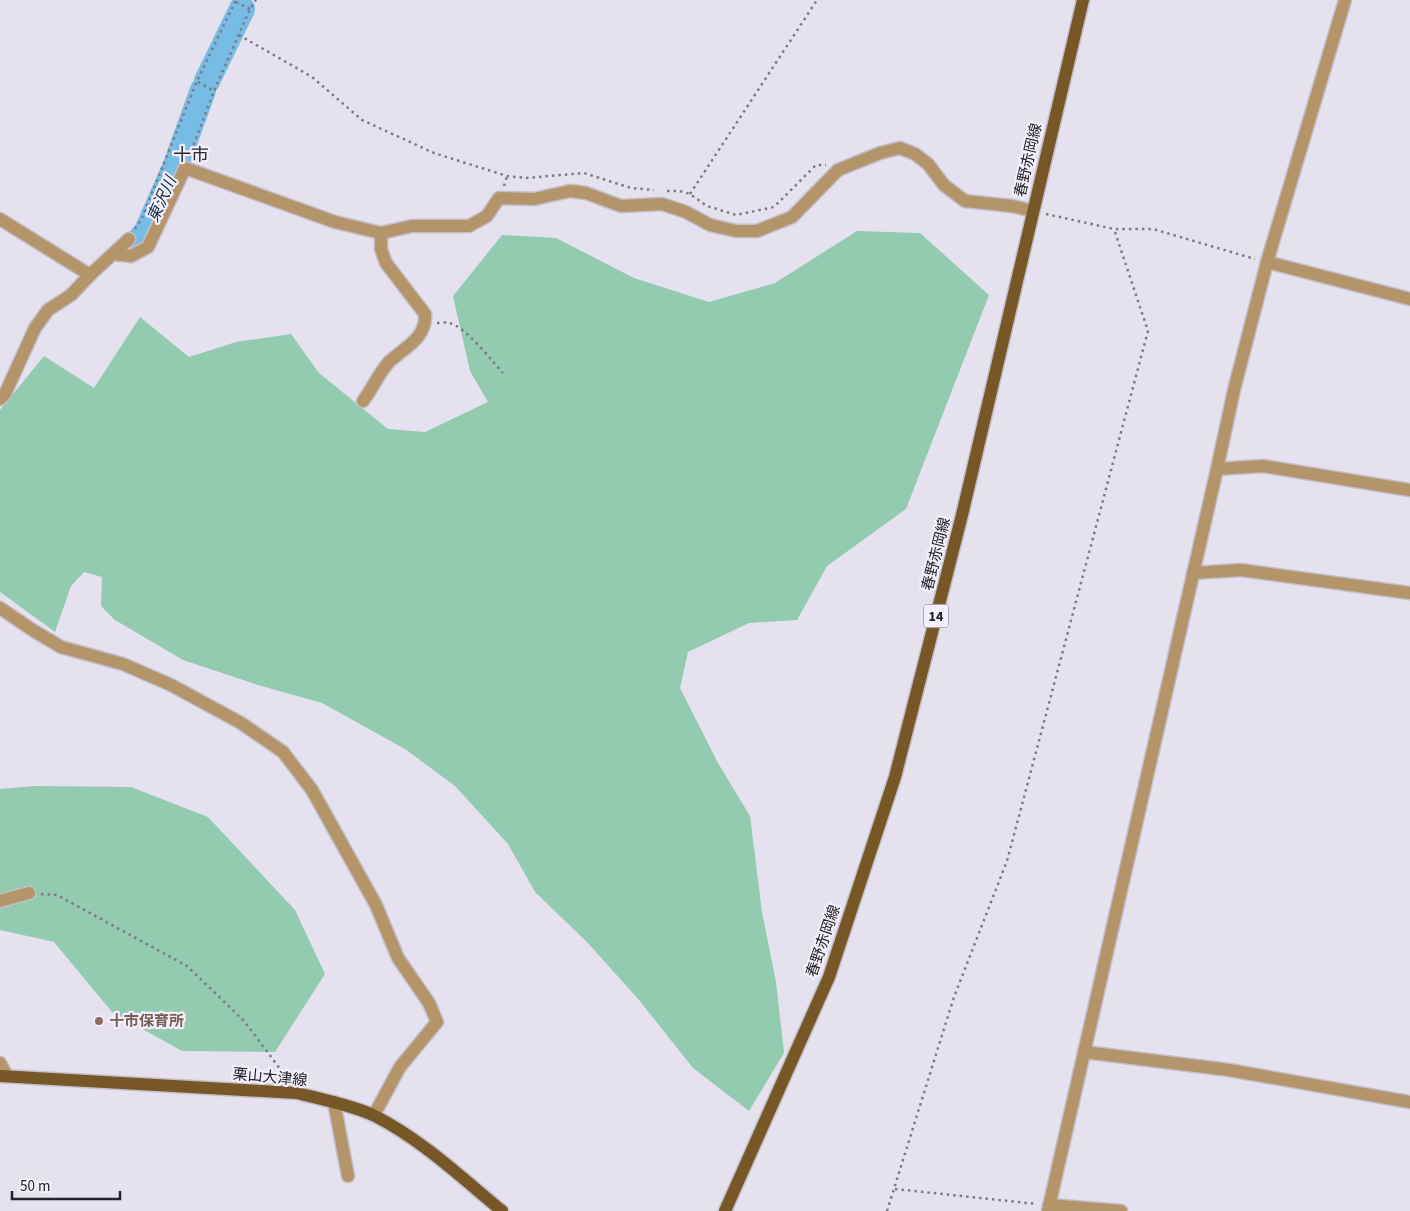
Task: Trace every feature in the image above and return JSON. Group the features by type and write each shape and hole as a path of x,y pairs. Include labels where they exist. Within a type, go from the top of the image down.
{"main road":[{"name":"春野赤岡線","path":"725,1211 829,977 895,777 962,515 1083,0"},
{"name":"栗山大津線","path":"3,1076 298,1093 334,1102 374,1115 437,1158 502,1211"}],"street":[{"path":"1121,1211 1048,1208 1234,390 1267,262 1345,0"},
{"path":"114,254 131,256 148,247 185,168 335,222 381,233 412,226 469,226 487,216 500,198 534,199 570,192 586,193 621,206 662,204 686,212 710,225 736,231 756,231 792,217 838,170 880,153 900,148 915,154 928,164 944,185 965,201 1012,206 1033,211"},
{"path":"0,218 90,275"},
{"path":"363,402 389,363 413,344 426,324 426,314 386,264 381,249 381,233"},
{"path":"0,399 35,328 48,310 71,296 90,275 129,239"},
{"path":"1267,262 1410,299"},
{"path":"1217,469 1263,466 1410,490"},
{"path":"1193,573 1241,570 1410,593"},
{"path":"0,608 34,632 61,647 123,664 171,685 241,723 283,752 312,790 376,905 398,958 429,1003 437,1022 400,1067 374,1115"},
{"path":"0,901 29,893"},
{"path":"1084,1052 1229,1070 1410,1102"},
{"path":"0,1063 3,1076"},
{"path":"334,1102 348,1176"}],"path":[{"path":"185,168 214,91 250,9 256,0"},
{"path":"690,194 816,0"},
{"path":"129,239 142,218 197,82 235,1 250,9"},
{"path":"239,35 312,77 362,120 434,153 507,176 526,178 584,173 631,188 680,191 690,194 707,206 736,215 774,207 816,165 829,164 838,170"},
{"path":"197,82 214,91"},
{"path":"1033,211 1114,229 1153,229 1267,262"},
{"path":"887,1211 954,997 1007,861 1148,331 1114,229"},
{"path":"426,324 449,323 458,327 504,373"},
{"path":"57,895 187,966 244,1021 298,1093"},
{"path":"895,1189 1048,1208"}],"green space":[{"path":"857,231 920,233 989,295 906,509 827,566 797,620 749,623 688,652 680,688 718,763 750,816 762,912 776,982 784,1053 749,1111 693,1068 639,1000 587,942 535,892 508,844 455,786 405,749 322,703 258,685 183,660 115,620 101,606 102,577 84,572 71,586 55,632 0,592 0,410 44,356 94,388 140,317 189,357 236,342 291,334 319,373 388,429 425,432 488,402 470,371 453,296 502,235 556,238 634,278 709,302 775,283"},
{"path":"34,786 131,787 208,817 295,910 325,974 275,1052 182,1051 112,1012 54,942 0,930 0,789"}],"waterway":[{"name":"東沢川","path":"207,81 242,9"},
{"name":"東沢川","path":"132,249 147,231 176,165 203,90"}],"place":[{"name":"十市保育所","path":"99,1021"}],"district":[{"name":"十市","path":"191,155"}]}
